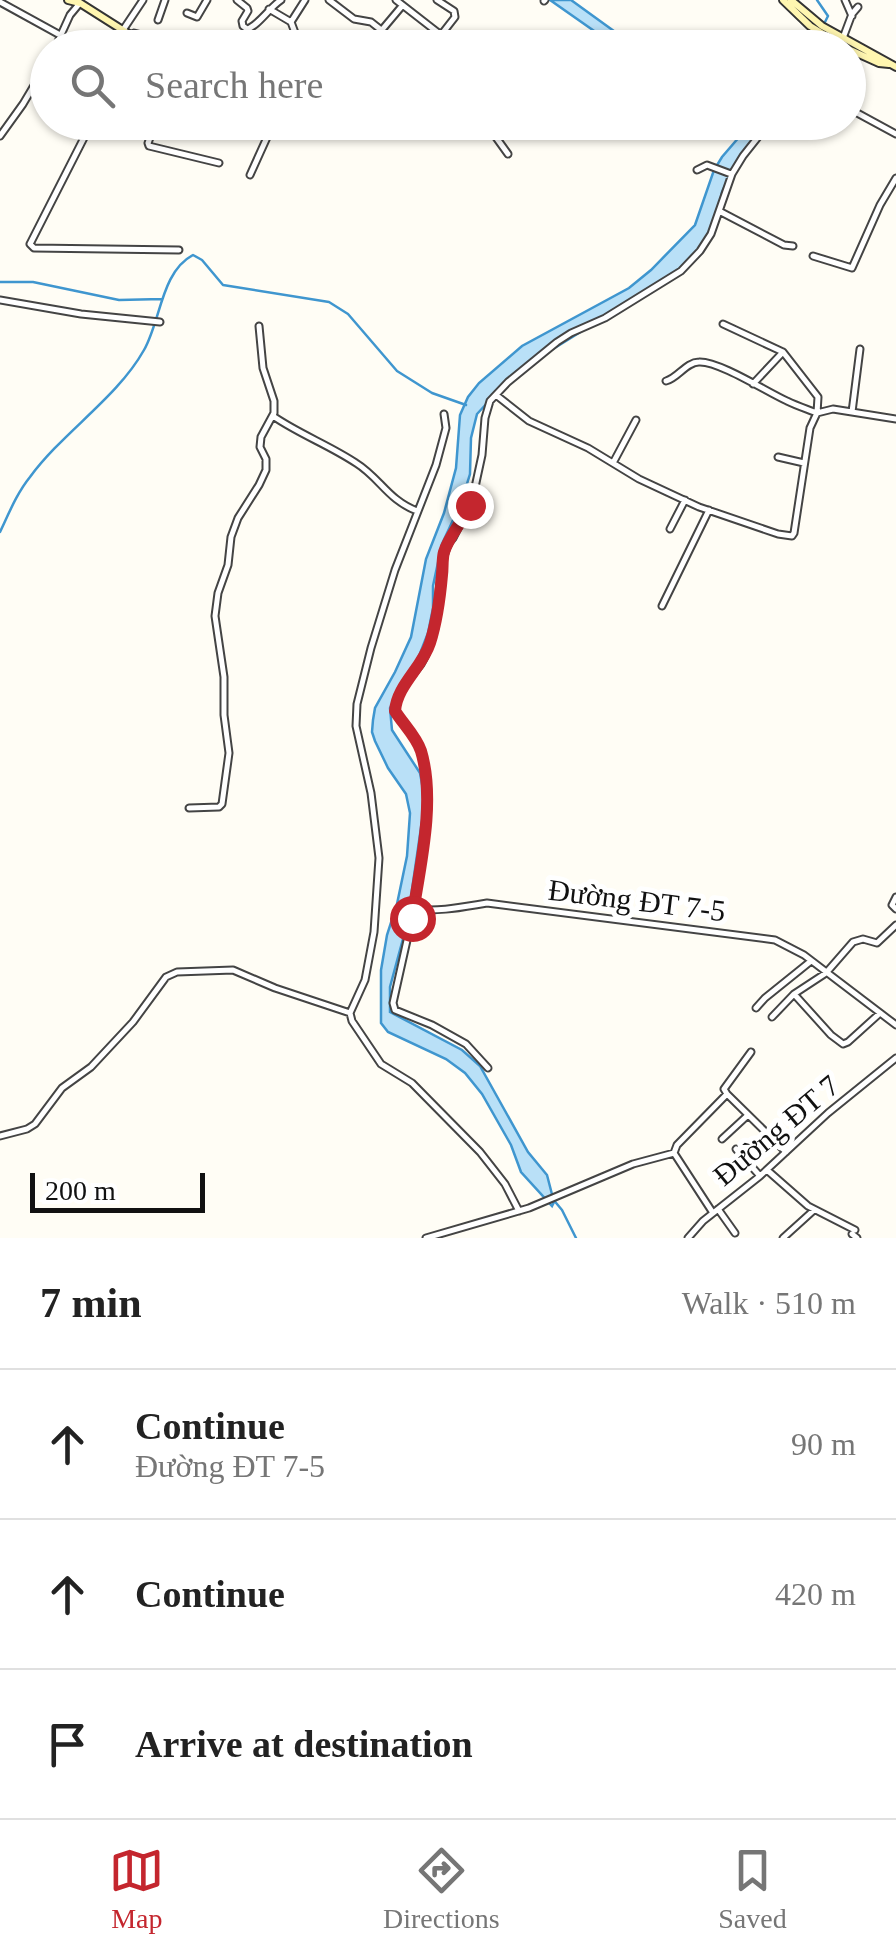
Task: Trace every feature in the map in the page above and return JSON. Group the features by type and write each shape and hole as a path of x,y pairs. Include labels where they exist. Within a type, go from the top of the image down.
{"main road":[{"path":"68,0 79,2 124,30"},
{"path":"783,0 822,30"},
{"path":"791,0 804,17"},
{"path":"866,54 893,66"},
{"path":"866,57 893,66"}],"street":[{"path":"124,30 144,0"},
{"path":"158,20 164,0"},
{"path":"187,12 197,17 207,0"},
{"path":"237,0 248,8 242,21 247,29 256,26 281,0"},
{"path":"291,22 305,0"},
{"path":"328,0 354,19 371,22 381,30 398,2 435,30"},
{"path":"437,0 454,11 445,30"},
{"path":"845,0 852,16"},
{"path":"0,2 51,30"},
{"path":"62,30 79,2"},
{"path":"844,30 858,7"},
{"path":"269,9 291,22 295,30"},
{"path":"0,136 30,91"},
{"path":"866,118 896,134"},
{"path":"83,140 30,244 34,248 179,250"},
{"path":"149,140 149,146 219,163"},
{"path":"250,175 266,140"},
{"path":"498,140 508,154"},
{"path":"488,1068 466,1044 395,1010 393,1002 414,909 428,799 420,748 395,711 395,704 430,644 439,610 443,556 472,501 490,401 557,342 605,318 680,271 716,226 732,174 756,140"},
{"path":"697,170 707,165 732,174"},
{"path":"813,256 852,268 896,178"},
{"path":"720,212 793,246"},
{"path":"0,300 160,322"},
{"path":"496,395 529,421 588,448 638,479 708,510 792,536 818,396 783,352 723,324"},
{"path":"188,808 219,808 222,804 230,752 215,616 231,536 266,470 261,437 273,416 274,400 263,368 258,326"},
{"path":"852,412 860,349"},
{"path":"753,384 783,352"},
{"path":"666,381 672,381 692,363 703,361 817,413 834,409 896,419"},
{"path":"444,414 446,428 436,465 395,570 357,704 356,726 371,793 379,858 367,971 350,1013 381,1064 412,1083 480,1152 505,1184 518,1211"},
{"path":"273,416 357,464 396,502 417,512"},
{"path":"612,463 636,420"},
{"path":"778,457 804,463"},
{"path":"670,528 686,500"},
{"path":"662,606 708,510"},
{"path":"896,898 892,905 896,909"},
{"name":"Đường ĐT 7-5","path":"414,909 487,904 775,940 811,961 896,1025"},
{"path":"772,1017 794,994 826,973 853,942 864,939 877,943 896,925"},
{"path":"756,1008 811,961"},
{"path":"0,1136 35,1124 62,1088 91,1067 166,977 177,972 232,970 350,1013"},
{"path":"794,994 843,1044 879,1014"},
{"path":"752,1052 724,1088 786,1152"},
{"name":"Đường ĐT 7","path":"688,1238 828,1113 895,1061"},
{"path":"727,1094 676,1145 674,1153 735,1233"},
{"path":"722,1139 748,1114"},
{"path":"736,1149 760,1176"},
{"path":"426,1238 529,1208 633,1164 674,1153"},
{"path":"766,1170 814,1210 854,1234"},
{"path":"783,1238 814,1210"},
{"path":"696,1230 702,1238"}],"water":[{"path":"550,0 571,0 612,30 593,30"},
{"path":"737,140 757,140 736,163 722,192 715,227 699,251 677,272 516,372 477,414 471,438 470,474 442,544 428,633 390,708 392,730 420,773 425,800 407,924 390,987 390,1012 462,1050 480,1066 528,1152 547,1175 552,1206 521,1172 511,1145 482,1094 465,1073 446,1059 388,1032 381,1023 381,970 407,856 410,813 406,794 375,741 373,720 375,708 411,637 426,559 456,468 460,415 468,397 522,346 629,288 651,270 695,225 722,157"}],"waterway":[{"path":"817,0 828,16 824,24"},
{"path":"0,532 30,477 133,367 150,338 174,273 193,255 223,285 329,302 348,314 397,371 432,393 466,405"},
{"path":"0,282 33,282 119,300 162,299"},
{"path":"552,1198 576,1238"}],"route":[{"path":"412,918 428,799 420,748 395,711 395,704 430,644 439,610 443,556 470,505"}]}
